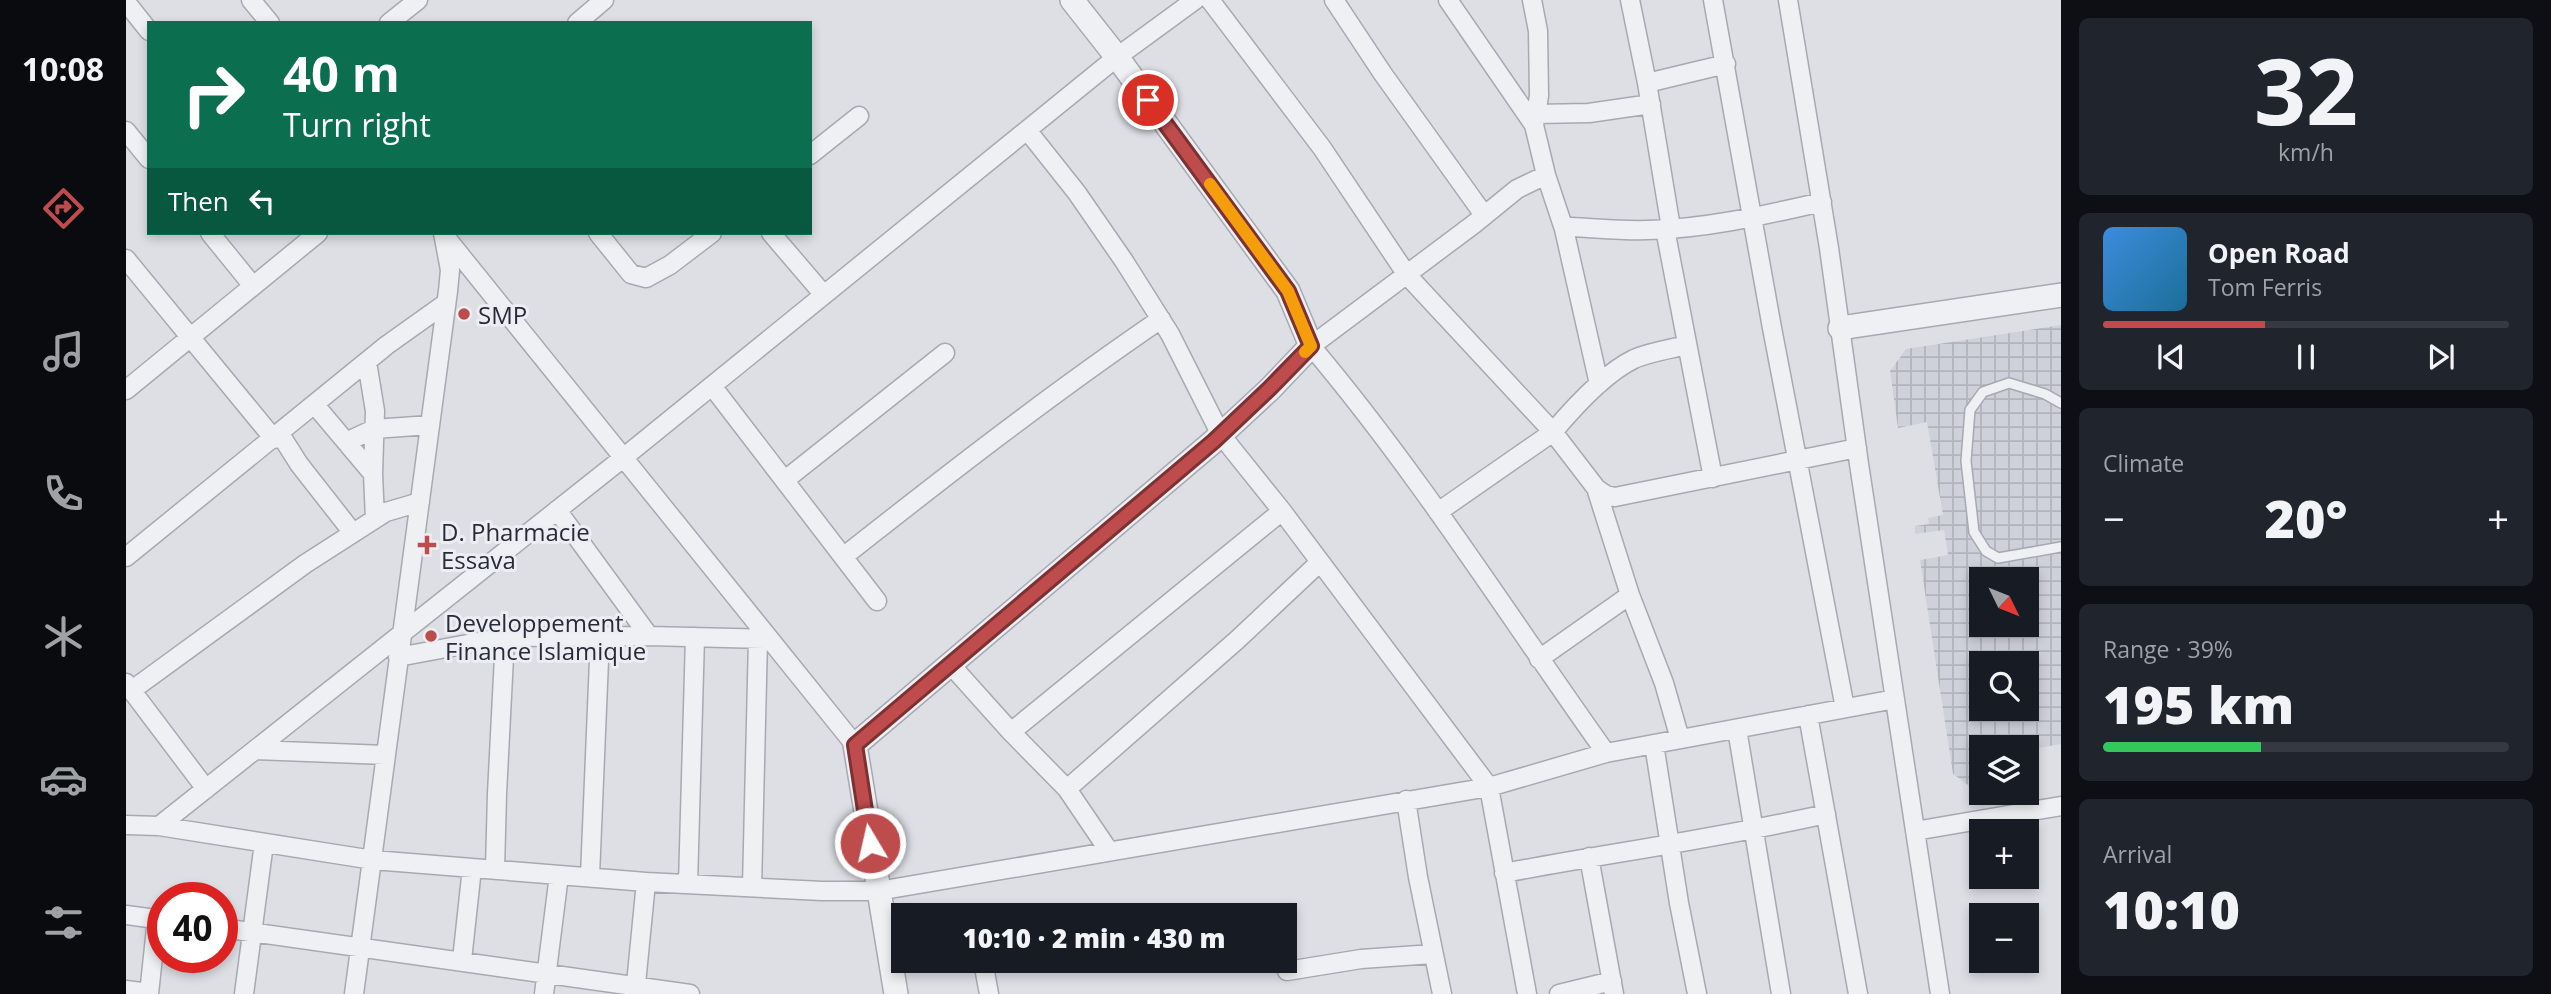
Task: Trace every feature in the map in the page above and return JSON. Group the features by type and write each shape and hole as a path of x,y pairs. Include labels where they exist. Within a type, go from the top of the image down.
{"street":[{"path":"251,0 268,21"},
{"path":"1072,0 1117,57 1288,291 1311,346 1359,402 1606,753"},
{"path":"159,826 623,458 1117,57 1195,0"},
{"path":"1210,0 1322,148 1407,275 1553,432 1596,488 1606,495 1615,497 1857,449"},
{"path":"1334,0 1485,215"},
{"path":"1448,0 1535,119"},
{"path":"1532,0 1538,31 1539,96 1535,119 1546,175 1564,229 1598,384"},
{"path":"1630,0 1651,104 1687,345 1713,478"},
{"path":"1713,0 1845,708"},
{"path":"1788,0 1822,202 1940,994"},
{"path":"391,21 416,1"},
{"path":"126,2 147,28"},
{"path":"578,21 598,2"},
{"path":"1647,83 1726,64"},
{"path":"1535,119 1651,104"},
{"path":"812,153 859,116"},
{"path":"1027,130 1077,193 1161,319 1220,435 1282,511 1489,787 1527,994"},
{"path":"126,131 147,157"},
{"path":"855,745 1220,435 1311,346 1517,188 1546,175"},
{"path":"1564,229 1571,226 1668,229 1753,217 1822,202"},
{"path":"211,235 253,286"},
{"path":"126,389 314,235"},
{"path":"354,994 450,270 442,235"},
{"path":"444,235 623,458 763,639 855,745 897,994"},
{"path":"600,235 631,274 646,278 670,265 709,235"},
{"path":"773,235 824,295"},
{"path":"126,260 277,436 353,533"},
{"path":"1840,328 2061,295"},
{"path":"126,558 367,362 446,303"},
{"path":"843,557 1088,368 1161,319"},
{"path":"1438,512 1553,432 1598,384 1634,359 1687,345"},
{"path":"785,480 945,353"},
{"path":"367,362 374,411 375,519"},
{"path":"712,386 877,601"},
{"path":"315,405 373,474"},
{"path":"346,442 374,429 430,425"},
{"path":"1596,488 1630,594 1664,683 1680,739"},
{"path":"206,789 129,687 386,512 420,502"},
{"path":"557,510 649,636"},
{"path":"1011,732 1282,511"},
{"path":"1068,789 1237,640 1320,562"},
{"path":"1539,659 1630,594"},
{"path":"590,876 600,636"},
{"path":"398,657 505,637 649,636 763,639"},
{"path":"495,869 505,637"},
{"path":"688,884 695,637"},
{"path":"752,887 763,639"},
{"path":"950,664 1011,732 1068,789 1109,851"},
{"path":"126,825 159,826 373,860 646,882 822,891 878,891 1489,787 1606,753 1895,699"},
{"path":"1808,715 1858,994"},
{"path":"1737,729 1781,994"},
{"path":"1654,744 1697,994"},
{"path":"255,750 386,755"},
{"path":"1406,800 1418,877 1442,994"},
{"path":"1915,831 2061,806"},
{"path":"1504,873 1752,831 1826,814"},
{"path":"244,994 264,843"},
{"path":"1559,994 1613,988 1589,857"},
{"path":"462,960 472,867"},
{"path":"544,994 559,875"},
{"path":"636,989 646,882"},
{"path":"126,915 147,917"},
{"path":"238,930 462,960 636,989 690,994"},
{"path":"1297,970 1361,960 1433,954"},
{"path":"126,990 149,993 152,973"},
{"path":"985,973 989,994"}],"lane":[{"path":"2061,403 2045,394 2010,383 1983,392 1970,410 1966,461 1974,532 1986,551 1998,558 2061,547"}],"shaded area":[{"path":"2061,325 2061,744 2039,748 2039,735 1969,735 1969,786 1953,774 1920,560 1948,555 1944,530 1915,534 1915,526 1929,524 1928,518 1943,515 1927,422 1898,428 1890,371 1906,349"}],"slow traffic":[{"path":"1210,184 1288,291 1311,346 1305,352"}],"place":[{"name":"SMP","path":"464,314"},
{"name":"D. Pharmacie Essava","path":"427,545"},
{"name":"Developpement Finance Islamique","path":"431,636"}],"route":[{"path":"870,843 855,745 1214,441 1311,346 1288,291 1148,100"}]}
